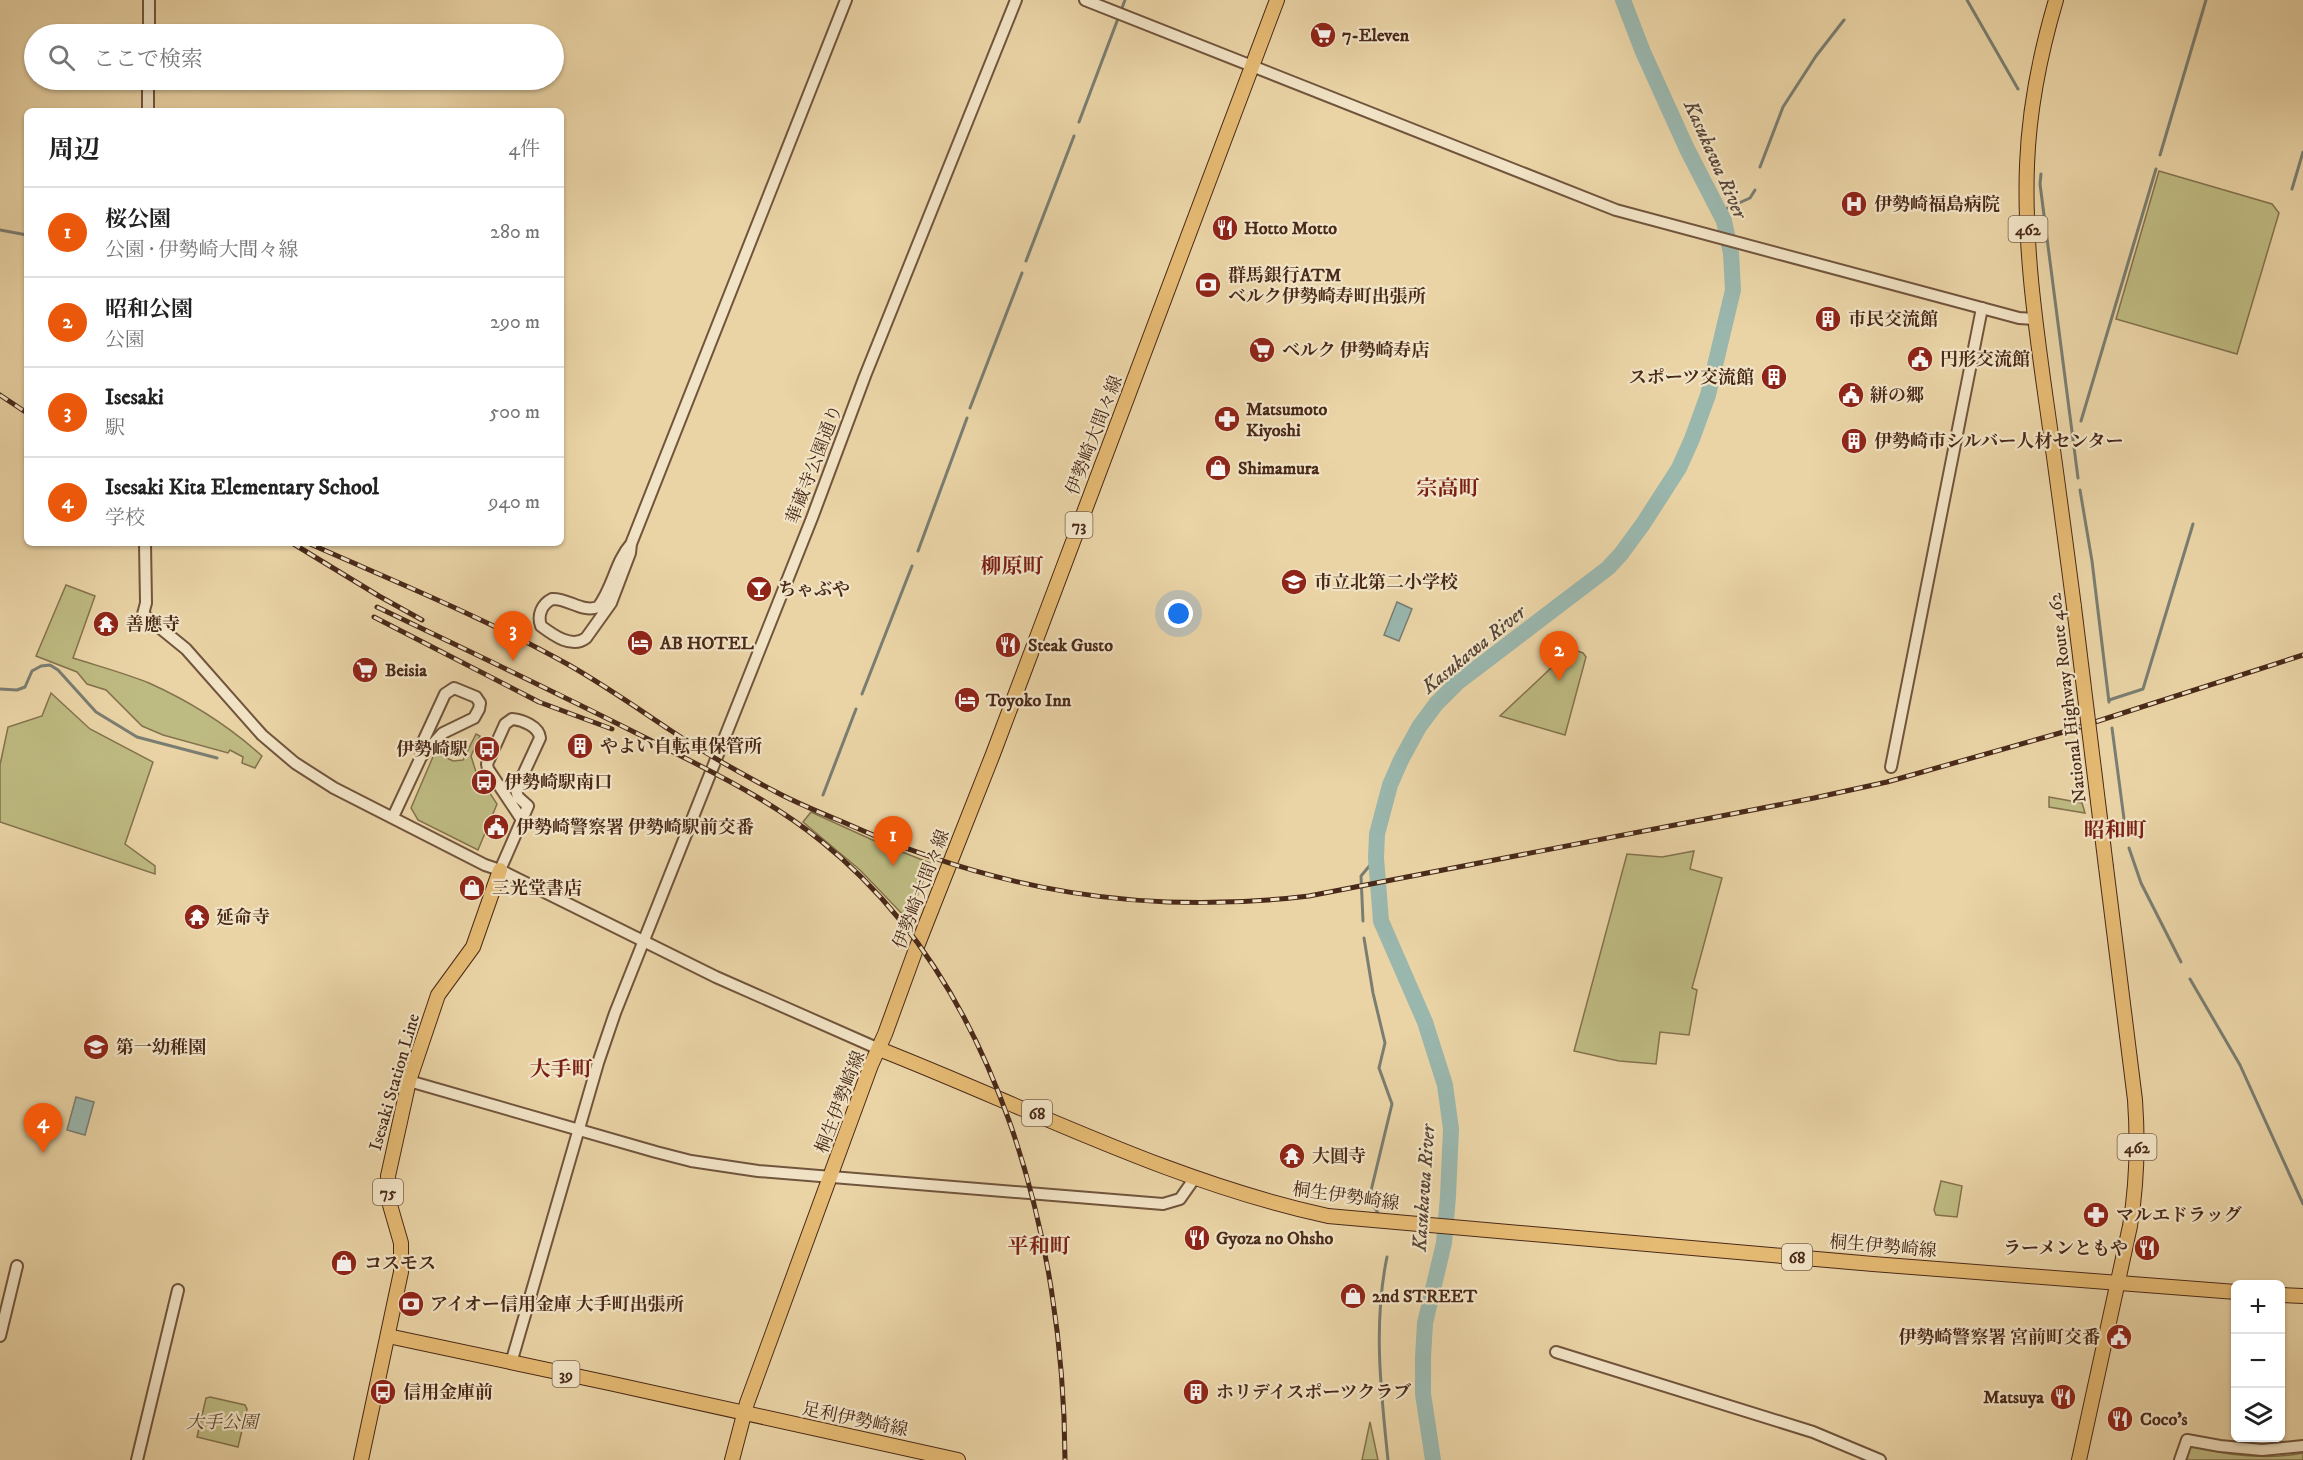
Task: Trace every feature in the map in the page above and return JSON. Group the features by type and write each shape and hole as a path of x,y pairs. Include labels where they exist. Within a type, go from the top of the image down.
{"main road":[{"name":"伊勢崎大間々線","path":"879,1049 1278,0"},
{"name":"National Highway Route 462","path":"2056,0 2038,70 2031,113 2027,163 2027,224 2035,319 2125,1010 2137,1129 2134,1199 2079,1460"},
{"name":"75","path":"410,1081 438,996 473,947 500,870"},
{"name":"桐生伊勢崎線","path":"732,1460 744,1413 871,1065 879,1049 1194,1179 1280,1205 1328,1215 1874,1264 2231,1292"},
{"name":"Isesaki Station Line","path":"361,1460 401,1272 401,1251 390,1205 388,1176 410,1081"},
{"path":"2285,1295 2303,1296"},
{"name":"39","path":"388,1336 744,1413"},
{"name":"足利伊勢崎線","path":"744,1413 958,1460"}],"street":[{"path":"149,0 149,24"},
{"path":"630,544 630,553 611,603 586,638 578,643 570,642 541,626 539,617 541,612 552,599 566,600 589,609 598,607 608,592 624,552 630,544 846,0"},
{"name":"華蔵寺公園通り","path":"511,1363 602,1052 812,518 865,376 1016,0"},
{"path":"1085,0 1595,203 2019,318 2035,319"},
{"path":"148,90 148,108"},
{"path":"1891,767 1982,308"},
{"path":"145,546 146,603 143,614 186,649 238,710 276,749 319,780 485,866 500,870 716,977 879,1049"},
{"path":"393,818 421,757 443,733 474,718 480,703 476,697 458,688 449,689 421,746 421,757"},
{"path":"500,870 522,820 528,806 518,797 516,787 539,743 540,736 535,728 512,719 505,724 487,764 522,820"},
{"path":"410,1081 691,1161 758,1171 1163,1204 1180,1199 1194,1179"},
{"path":"0,1336 17,1266"},
{"path":"136,1460 178,1290"},
{"path":"1556,1352 1813,1432 1880,1460"},
{"path":"2180,1460 2187,1440 2241,1449 2283,1449 2303,1446"}],"green space":[{"path":"2159,171 2272,204 2279,213 2237,354 2116,319"},
{"path":"66,585 95,596 73,658 149,683 194,706 223,725 262,756 255,768 242,763 243,757 230,750 228,753 163,735 142,726 106,690 87,684 77,672 36,656"},
{"path":"1575,650 1586,657 1565,735 1500,716 1568,652"},
{"path":"51,693 90,729 153,762 125,844 155,866 155,874 0,822 0,765 8,727 42,716"},
{"path":"476,734 480,736 471,756 476,772 497,804 478,850 418,820 411,808 435,752 453,761 463,760"},
{"path":"2049,797 2082,803 2085,813 2049,807"},
{"path":"811,812 930,863 908,920 860,870 803,822"},
{"path":"1694,851 1690,869 1722,878 1692,988 1697,990 1689,1035 1660,1032 1656,1064 1619,1061 1574,1051 1627,854 1662,857"},
{"path":"1941,1181 1962,1186 1957,1217 1936,1215 1934,1210"},
{"name":"大手公園","path":"206,1398 245,1405 247,1409 238,1447 197,1437"},
{"path":"1370,1422 1378,1460 1362,1460"},
{"path":"2193,1446 2248,1456 2303,1453 2303,1460 2187,1460 2189,1449"}],"water":[{"path":"1397,602 1412,609 1399,641 1384,635"},
{"path":"76,1097 94,1102 85,1135 67,1130"}],"waterway":[{"path":"1079,122 1125,0"},
{"name":"Kasukawa River","path":"1433,1460 1423,1394 1423,1357 1425,1323 1444,1243 1451,1129 1445,1085 1425,1022 1381,921 1376,858 1377,834 1390,785 1401,760 1419,727 1436,704 1457,683 1608,568 1643,524 1679,468 1692,439 1708,395 1733,290 1731,253 1724,221 1687,149 1643,52 1623,0"},
{"path":"1967,0 2018,89"},
{"path":"2160,155 2206,0"},
{"path":"1760,167 1783,107 1816,56 1844,20"},
{"path":"1026,261 1074,136"},
{"path":"2292,189 2303,152"},
{"path":"2081,421 2156,169"},
{"path":"2041,174 2040,184 2078,478"},
{"path":"1719,212 1750,198 1755,190"},
{"path":"0,230 24,234"},
{"path":"970,408 1022,273"},
{"path":"918,551 967,418"},
{"path":"2080,490 2092,561 2109,702"},
{"path":"2109,700 2143,689 2193,524"},
{"path":"862,694 912,566"},
{"path":"0,689 17,690 25,687 32,671 41,666 50,665 58,670 96,712 137,737 217,758"},
{"path":"823,795 856,709"},
{"path":"2112,728 2126,834"},
{"path":"2129,848 2141,883 2181,962"},
{"path":"1363,921 1361,876 1376,858"},
{"path":"1364,938 1373,993 1385,1043 1379,1068 1392,1104 1369,1199 1378,1213"},
{"path":"2190,979 2240,1065 2303,1204"},
{"path":"1387,1257 1379,1333 1388,1460"}],"railway":[{"path":"0,395 24,411"},
{"path":"297,546 422,620"},
{"path":"315,546 440,601 537,648 595,680 683,739 737,771 810,808 900,846 957,865 1014,881 1129,900 1187,903 1309,896 1814,798 1887,782 2067,731 2303,655"},
{"path":"377,607 613,721 758,798 801,825 821,841 883,900 934,967 976,1042 1009,1122 1034,1205 1051,1291 1062,1376 1065,1460"},
{"path":"374,617 539,702 612,729"}],"place":[{"name":"7-Eleven","path":"1323,35"},
{"name":"伊勢崎福島病院","path":"1854,204"},
{"name":"Hotto Motto","path":"1225,228"},
{"name":"群馬銀行ATM ベルク伊勢崎寿町出張所","path":"1208,285"},
{"name":"市民交流館","path":"1828,319"},
{"name":"ベルク 伊勢崎寿店","path":"1262,350"},
{"name":"円形交流館","path":"1920,359"},
{"name":"スポーツ交流館","path":"1774,377"},
{"name":"絣の郷","path":"1851,395"},
{"name":"Matsumoto Kiyoshi","path":"1227,419"},
{"name":"伊勢崎市シルバー人材センター","path":"1854,441"},
{"name":"Shimamura","path":"1218,468"},
{"name":"市立北第二小学校","path":"1294,582"},
{"name":"ちゃぶや","path":"759,589"},
{"name":"善應寺","path":"106,624"},
{"name":"AB HOTEL","path":"640,643"},
{"name":"Steak Gusto","path":"1008,645"},
{"name":"Isesaki","path":"513,661"},
{"name":"Beisia","path":"365,670"},
{"name":"昭和公園","path":"1559,681"},
{"name":"Toyoko Inn","path":"967,700"},
{"name":"やよい自転車保管所","path":"580,746"},
{"name":"伊勢崎駅","path":"487,749"},
{"name":"伊勢崎駅南口","path":"484,782"},
{"name":"伊勢崎警察署 伊勢崎駅前交番","path":"496,827"},
{"name":"桜公園","path":"893,866"},
{"name":"三光堂書店","path":"472,888"},
{"name":"延命寺","path":"197,917"},
{"name":"第一幼稚園","path":"96,1047"},
{"name":"Isesaki Kita Elementary School","path":"43,1153"},
{"name":"大圓寺","path":"1292,1156"},
{"name":"マルエドラッグ","path":"2096,1215"},
{"name":"Gyoza no Ohsho","path":"1197,1238"},
{"name":"ラーメンともや","path":"2147,1248"},
{"name":"コスモス","path":"344,1263"},
{"name":"2nd STREET","path":"1353,1296"},
{"name":"アイオー信用金庫 大手町出張所","path":"411,1304"},
{"name":"伊勢崎警察署 宮前町交番","path":"2119,1337"},
{"name":"信用金庫前","path":"383,1392"},
{"name":"ホリデイスポーツクラブ","path":"1196,1392"},
{"name":"Matsuya","path":"2063,1397"},
{"name":"Coco's","path":"2120,1419"}],"district":[{"name":"宗高町","path":"1448,488"},
{"name":"柳原町","path":"1012,566"},
{"name":"昭和町","path":"2115,830"},
{"name":"大手町","path":"561,1069"},
{"name":"平和町","path":"1039,1246"}]}
